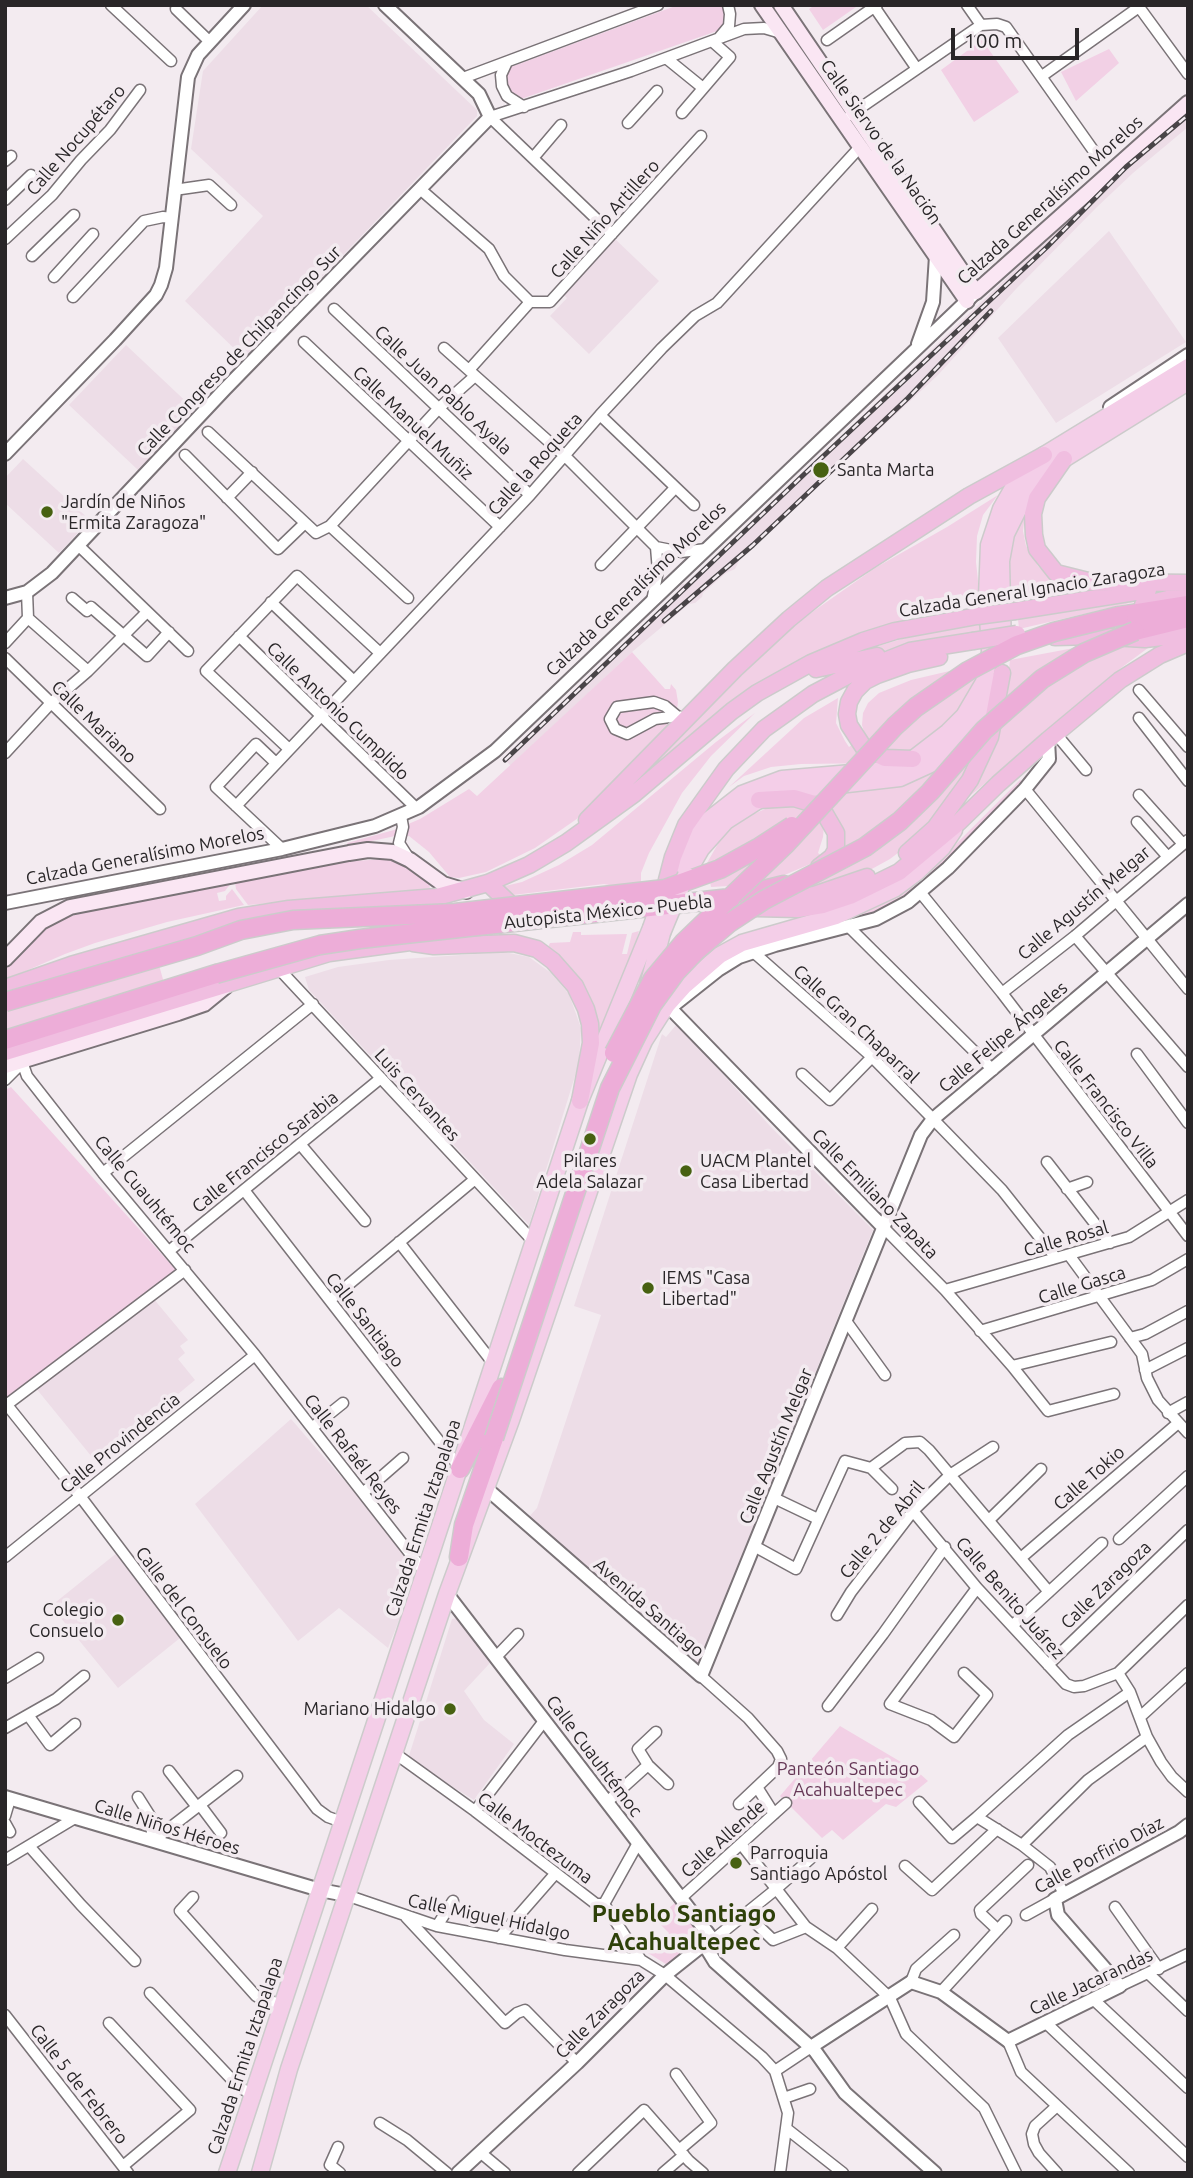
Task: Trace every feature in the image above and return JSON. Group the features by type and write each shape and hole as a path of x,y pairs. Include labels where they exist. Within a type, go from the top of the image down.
{"highway":[{"path":"566,843 682,717 755,649 827,589 969,496 1044,455"},
{"path":"1064,460 1037,498 1033,514 1037,549 1056,573 1092,582 1188,584"},
{"name":"Calzada General Ignacio Zaragoza","path":"5,988 71,965 239,917 289,909 438,897 467,891 529,865 566,843 634,794 732,711 811,663 895,631 1188,584"},
{"path":"460,1469 501,1388 612,1058 653,979 684,942 827,802 895,726 916,707 1016,641 1188,594"},
{"path":"1016,641 1119,617 1188,605"},
{"name":"Autopista México - Puebla","path":"13,1051 227,970 320,945 722,900 777,887 820,871 865,847 900,821 930,792 985,730 1042,679 1084,653 1135,631 1188,618"},
{"path":"783,678 831,665 910,651 1073,635 1137,639 1188,634"},
{"path":"445,931 637,905 798,909 823,905 850,896 899,872 959,822 1052,737 1127,675 1160,655 1188,643"},
{"path":"914,759 885,758 874,754 858,741 849,725 849,702 864,681 893,668 973,646"},
{"path":"666,884 686,825 726,769 764,729 831,684 910,651"},
{"path":"13,1051 234,980 329,953 410,942 445,931 518,916 630,900 793,898 814,895 876,874 916,846 935,828 970,780 990,737 1002,673"},
{"path":"382,902 411,909 462,908 509,903 691,895 779,884 812,871 832,858 836,849 836,833 819,808 794,798 759,800"},
{"name":"Autopista México - Puebla","path":"5,1002 197,946 240,930 293,920 454,913 698,878 743,857 827,802"},
{"path":"459,1558 464,1525 610,1088 652,1005 676,972 715,934 764,900 820,871"},
{"path":"488,883 509,903"},
{"path":"410,942 434,946 514,943 537,949 553,961 575,986 590,1024 591,1043 583,1094"}],"main road":[{"name":"Calle Siervo de la Nación","path":"762,5 848,116 860,147 936,256 971,297"},
{"name":"Calle Siervo de la Nación","path":"780,5 848,116 971,297"},
{"name":"Calzada Generalísimo Morelos","path":"971,297 1188,103"},
{"path":"629,1074 654,955 656,931 701,849 726,821 759,800 786,791 900,779 918,772 945,754 968,732 991,697 1002,673 1001,561 1012,517 1044,475 1092,434 1188,367"},
{"path":"1117,418 1188,382"},
{"name":"Calzada Ermita Iztapalapa","path":"227,2173 583,1094 656,931 666,884 689,842 706,822 742,794 782,779 886,770 914,759 964,716 984,682 990,652 987,559 992,531 1001,509 1013,488 1044,455 1092,434"},
{"path":"260,2173 289,2069 393,1752 459,1558 487,1489 629,1074 644,1041 699,971 720,956 796,933 894,889 942,848 959,822"},
{"path":"5,959 40,922 58,912 82,904 368,850 393,852 410,860 443,884 467,891"},
{"path":"5,1066 13,1051"},
{"path":"583,1094 591,1082 600,1078 608,1081 614,1087 617,1109"}],"street":[{"path":"111,5 171,61"},
{"path":"5,454 156,295 166,268 188,77 193,63 244,5"},
{"path":"385,5 479,94 490,117 612,234"},
{"path":"463,78 658,5"},
{"path":"713,42 723,35 729,26 728,5"},
{"path":"967,5 981,25"},
{"path":"827,40 875,6 917,69"},
{"path":"1042,75 1139,7 1188,74"},
{"path":"176,9 210,42"},
{"path":"848,116 981,25 997,24 1006,27 1093,150"},
{"path":"490,117 751,28 771,29 783,34"},
{"path":"682,113 730,57 713,42"},
{"path":"666,58 704,88"},
{"path":"508,61 502,70 502,86 507,96 524,107"},
{"name":"Calle Nocupétaro","path":"5,239 52,195 80,160 110,130 139,90"},
{"path":"628,123 657,91"},
{"name":"Calle Congreso de Chilpancingo Sur","path":"5,598 27,592 45,579 225,389 490,117"},
{"path":"533,158 561,125"},
{"name":"Calle Niño Artillero","path":"330,526 472,373 530,302 550,302 701,136"},
{"name":"Calle la Roqueta","path":"236,806 530,495 600,415 695,316 717,303 860,147"},
{"path":"5,200 31,175"},
{"path":"174,190 209,185 231,205"},
{"path":"420,189 489,249 505,276 530,302"},
{"path":"32,256 74,215"},
{"path":"73,298 144,221 172,218"},
{"path":"54,276 93,234"},
{"path":"917,348 933,302 936,256"},
{"name":"Calzada Generalísimo Morelos","path":"5,903 282,849 375,826 416,808 495,751 971,297"},
{"name":"Calle Juan Pablo Ayala","path":"334,309 530,495"},
{"name":"Calle Manuel Muñiz","path":"304,342 500,527"},
{"path":"444,348 565,456 656,547 681,552 706,548"},
{"path":"1092,434 1112,405 1188,355"},
{"path":"1092,434 1122,430 1188,390"},
{"path":"600,415 694,505"},
{"path":"208,432 316,533 330,526 408,598"},
{"path":"185,455 278,549 305,523"},
{"path":"227,498 252,472"},
{"path":"601,565 675,488"},
{"path":"78,545 188,651"},
{"path":"652,601 658,571 656,547"},
{"path":"289,749 206,671 239,636 297,576 380,653"},
{"path":"5,643 28,618 27,592"},
{"path":"72,598 87,611 91,607 147,656 169,632"},
{"path":"271,603 354,681"},
{"path":"5,753 51,703 88,671 147,612"},
{"path":"28,618 88,671"},
{"name":"Calle Antonio Cumplido","path":"239,636 416,808"},
{"name":"Calle Mariano","path":"5,657 160,809"},
{"path":"1139,690 1188,747"},
{"path":"654,702 682,717 655,719 627,734 615,729 610,719 618,707 654,702"},
{"path":"1139,718 1188,781"},
{"path":"1052,737 1086,770"},
{"path":"796,933 849,927 876,919 908,902 948,868 1026,789 1049,759 1052,737"},
{"path":"276,763 256,744 216,787 282,849"},
{"path":"1026,789 1188,989"},
{"path":"1139,795 1185,842"},
{"path":"401,816 403,828 400,847 410,860"},
{"path":"1137,822 1168,857"},
{"name":"Calle Agustín Melgar","path":"1002,993 1185,842"},
{"name":"Calle Francisco Villa","path":"920,892 1002,993 1188,1236"},
{"name":"Calle Felipe Ángeles","path":"884,1228 920,1135 933,1119 1188,904"},
{"path":"849,927 992,1070"},
{"path":"1074,936 1188,1068"},
{"name":"Calle Gran Chaparral","path":"747,947 873,1058 1002,1190 1056,1258"},
{"name":"Luis Cervantes","path":"279,969 534,1242"},
{"path":"103,1173 313,1004"},
{"name":"Calle Emiliano Zapata","path":"669,1007 945,1290 1048,1411 1114,1394"},
{"path":"5,1080 13,1051"},
{"name":"Calle Cuauhtémoc","path":"13,1051 27,1076 103,1173 255,1355"},
{"path":"1137,1054 1188,1123"},
{"path":"802,1074 830,1100 873,1058"},
{"name":"Calle Francisco Sarabia","path":"169,1251 381,1078"},
{"path":"300,1144 365,1221"},
{"path":"1047,1162 1110,1242"},
{"path":"330,1300 474,1180"},
{"path":"1067,1189 1087,1182"},
{"name":"Calle Santiago","path":"244,1190 460,1469"},
{"name":"Calle Rosal","path":"945,1290 1129,1237 1188,1200"},
{"name":"Calle Agustín Melgar","path":"701,1676 884,1228"},
{"path":"399,1242 493,1363"},
{"path":"1069,1255 1142,1354 1152,1390 1177,1424 1188,1433"},
{"name":"Calle Gasca","path":"981,1331 1152,1280 1188,1259"},
{"path":"6,1405 185,1270"},
{"path":"1130,1338 1145,1334 1188,1311"},
{"path":"846,1321 885,1375"},
{"path":"1012,1366 1111,1342"},
{"path":"1145,1370 1188,1348"},
{"name":"Calle Rafaél Reyes","path":"255,1355 426,1574"},
{"name":"Calle Provindencia","path":"5,1557 255,1355"},
{"path":"1168,1413 1188,1402"},
{"path":"313,1427 343,1403"},
{"name":"Calle del Consuelo","path":"6,1405 80,1496 313,1804 328,1817 342,1822"},
{"name":"Calle Tokio","path":"1021,1557 1177,1424"},
{"path":"871,1468 905,1443 919,1442 929,1450 1049,1592"},
{"name":"Calle 2 de Abril","path":"838,1615 851,1592 913,1511 950,1475 993,1447"},
{"path":"364,1492 403,1458"},
{"path":"754,1546 796,1569 845,1461 871,1468 892,1489"},
{"path":"989,1520 1041,1469"},
{"path":"1119,1539 1188,1476"},
{"name":"Avenida Santiago","path":"487,1489 748,1718 781,1759 778,1767 757,1787"},
{"path":"774,1498 818,1519"},
{"name":"Calle Benito Juárez","path":"913,1511 976,1588 1013,1625 1058,1678 1074,1687 1118,1673"},
{"name":"Calle Zaragoza","path":"1048,1665 1188,1530"},
{"path":"1013,1625 1102,1544"},
{"path":"828,1706 945,1548"},
{"path":"964,1673 987,1695 954,1738 931,1720 890,1703 976,1588"},
{"name":"Calle Cuauhtémoc","path":"447,1594 681,1898 708,1942 715,1962 811,2047 845,2093 935,2173"},
{"path":"1188,1605 1118,1673 1130,1692 1147,1737 1172,1777 1188,1792"},
{"path":"496,1657 518,1634"},
{"path":"5,1678 38,1658"},
{"path":"1140,1717 1188,1674"},
{"path":"5,1728 56,1699 84,1676"},
{"path":"919,1802 952,1838 1068,1735 1130,1692"},
{"path":"28,1715 50,1745 75,1724"},
{"path":"475,1811 544,1720"},
{"path":"656,1732 638,1749 648,1765 668,1784"},
{"path":"1022,1845 1088,1780 1147,1737"},
{"name":"Calle Moctezuma","path":"393,1752 596,1904 604,1904 641,1960"},
{"path":"607,1801 648,1765"},
{"path":"169,1770 221,1833"},
{"path":"153,1841 237,1776"},
{"path":"739,1804 757,1787 775,1814"},
{"path":"138,1797 150,1816 153,1841"},
{"path":"5,1816 7,1798"},
{"name":"Calle Niños Héroes","path":"7,1798 320,1890 346,1895"},
{"name":"Calle Allende","path":"681,1898 786,1803"},
{"path":"977,1816 1050,1867 1060,1897 1058,1915 1120,1986"},
{"path":"5,1860 75,1818"},
{"name":"Calle Porfirio Díaz","path":"1026,1914 1188,1825"},
{"path":"905,1867 932,1890 997,1829"},
{"path":"604,1904 638,1843"},
{"path":"741,1844 806,1927 836,1948 890,1998 906,2034 984,2108 1016,2173"},
{"path":"29,1846 135,1961"},
{"name":"Calle Zaragoza","path":"458,2173 577,2063 665,1975 746,1914 818,1852"},
{"path":"998,1930 980,1910 1028,1865"},
{"path":"499,1938 555,1874"},
{"name":"Calle Miguel Hidalgo","path":"346,1895 437,1926 565,1950 641,1960 665,1975"},
{"path":"193,1897 180,1912 256,1996 282,2005"},
{"path":"437,1926 453,1901"},
{"path":"1115,1907 1159,1969"},
{"path":"836,1948 872,1909"},
{"path":"746,1914 773,1940 806,1927"},
{"path":"406,1917 505,2023 525,2010 577,2063"},
{"path":"941,1993 1006,1921"},
{"path":"775,2071 911,1982 916,1969 954,1934"},
{"name":"Calle Jacarandas","path":"1009,2042 1188,1954"},
{"path":"1148,1973 1188,2011"},
{"path":"665,1975 775,2071 788,2113 780,2173"},
{"path":"911,1982 941,1993 1009,2042 1021,2072 1129,2173"},
{"path":"150,1993 237,2085 253,2096"},
{"path":"1093,1999 1188,2088"},
{"name":"Calle 5 de Febrero","path":"5,2015 125,2169"},
{"path":"1045,2022 1188,2157"},
{"path":"109,2023 190,2110 125,2169"},
{"path":"663,2173 711,2123 676,2074"},
{"path":"784,2098 810,2089"},
{"path":"1057,2106 1035,2126 1032,2134 1039,2153 1057,2173"},
{"path":"578,2173 644,2110 703,2173"},
{"path":"380,2123 407,2140 447,2173"},
{"path":"787,2129 843,2173"},
{"path":"338,2147 330,2165 340,2173"},
{"path":"481,2153 505,2173"}],"shaded area":[{"path":"263,5 366,5 477,110 477,116 244,358 185,301 263,216 191,149 203,71"},
{"path":"1188,112 1188,127 1097,207 1016,289 938,375 740,559 735,569 726,573 695,603 689,604 632,652 511,766 503,758 677,593 682,584 745,528 1087,201"},
{"path":"1109,231 1186,342 1056,423 998,338"},
{"path":"614,238 659,281 589,354 550,316 567,298 562,293"},
{"path":"126,345 195,410 138,470 69,405"},
{"name":"Jardín de Niños \"Ermita Zaragoza\"","path":"23,459 90,520 59,553 5,503 5,478"},
{"path":"504,952 529,957 551,973 569,994 581,1028 579,1063 529,1225 309,990 305,977 338,967 389,960"},
{"path":"677,1024 770,1126 873,1230 697,1666 528,1518 537,1508 601,1315 574,1306 662,1034 666,1037"},
{"path":"153,1298 188,1340 180,1346 185,1353 178,1359 195,1380 96,1462 35,1387"},
{"path":"291,1419 420,1568 388,1648 339,1608 298,1641 195,1504"},
{"name":"Colegio Consuelo","path":"118,1552 185,1634 118,1688 51,1606"},
{"name":"Mariano Hidalgo","path":"457,1618 490,1663 464,1691 484,1720 514,1744 474,1800 408,1759 452,1619"}],"green space":[{"path":"678,5 728,5 723,29 518,100 503,86 508,68"},
{"path":"815,5 856,7 823,30 809,9"},
{"path":"982,40 1019,92 974,122 941,70"},
{"path":"1109,49 1119,63 1076,101 1061,72"},
{"path":"998,495 983,515 977,536 976,562 981,609 975,610 961,594 901,605 904,622 836,643 762,681 739,697 629,791 747,667 791,627 875,568"},
{"path":"1026,506 1023,531 1026,546 1038,566 1049,577 1060,585 1069,586 1130,586 1009,604 1010,551"},
{"path":"1180,591 1101,610 1019,629 1018,619"},
{"path":"981,624 982,634 850,657 854,653 919,634"},
{"path":"1152,645 1121,668 963,802 1008,680 1010,660 1074,648"},
{"path":"632,652 665,689 670,689 671,684 676,690 678,702 675,721 581,816 535,848 486,872 459,878 450,877 429,852 409,836 400,835 348,846 347,843 394,830 420,819 469,789 477,796"},
{"path":"971,666 979,675 958,712 917,747 908,751 879,750 866,739 862,725 863,713 868,703 879,693 911,680"},
{"path":"838,698 836,723 849,747 853,744 882,763 771,767 744,776 729,787 804,718"},
{"path":"755,713 711,756 682,793 649,853 641,873 641,887 604,884 513,895 506,889 505,886 522,882 559,865 592,845"},
{"path":"979,750 952,799 911,843 890,859 859,876 803,892 806,880 840,848 803,795 873,790 907,783"},
{"path":"1020,780 1025,784 943,866 903,899 876,914 811,931 879,904 938,862"},
{"path":"777,804 809,807 824,825 818,853 824,858 773,880 711,887 707,863 723,835 744,818"},
{"path":"386,859 401,863 429,883 430,889 248,905 236,889 235,882 337,862"},
{"path":"231,883 225,891 217,893 219,901 226,900 232,889 244,905 167,922 95,943 5,980 5,969 32,941 50,926 68,917"},
{"path":"639,931 595,1052 596,1040 547,949 550,943 570,942 573,932 581,932 581,935 627,934 622,954 627,954 632,933"},
{"path":"155,951 168,997 5,1047 5,1010"},
{"path":"11,1087 176,1270 5,1399 5,1090"},
{"name":"Panteón Santiago Acahualtepec","path":"840,1726 918,1772 928,1781 896,1807 886,1804 843,1840 832,1830 822,1838 780,1796"},
{"path":"678,1900 703,1934 669,1966 648,1953 669,1933 656,1920"}],"railway":[{"path":"505,760 1047,247 1126,167 1188,115"},
{"path":"664,621 753,545 908,398 991,311"}],"place":[{"name":"Santa Marta","path":"821,470"},
{"name":"Jardín de Niños \"Ermita Zaragoza\"","path":"47,512"},
{"name":"Pilares Adela Salazar","path":"590,1139"},
{"name":"UACM Plantel Casa Libertad","path":"686,1171"},
{"name":"IEMS \"Casa Libertad\"","path":"648,1288"},
{"name":"Colegio Consuelo","path":"118,1620"},
{"name":"Mariano Hidalgo","path":"450,1709"},
{"name":"Parroquia Santiago Apóstol","path":"736,1863"}],"district":[{"name":"Pueblo Santiago Acahualtepec","path":"684,1928"}]}
